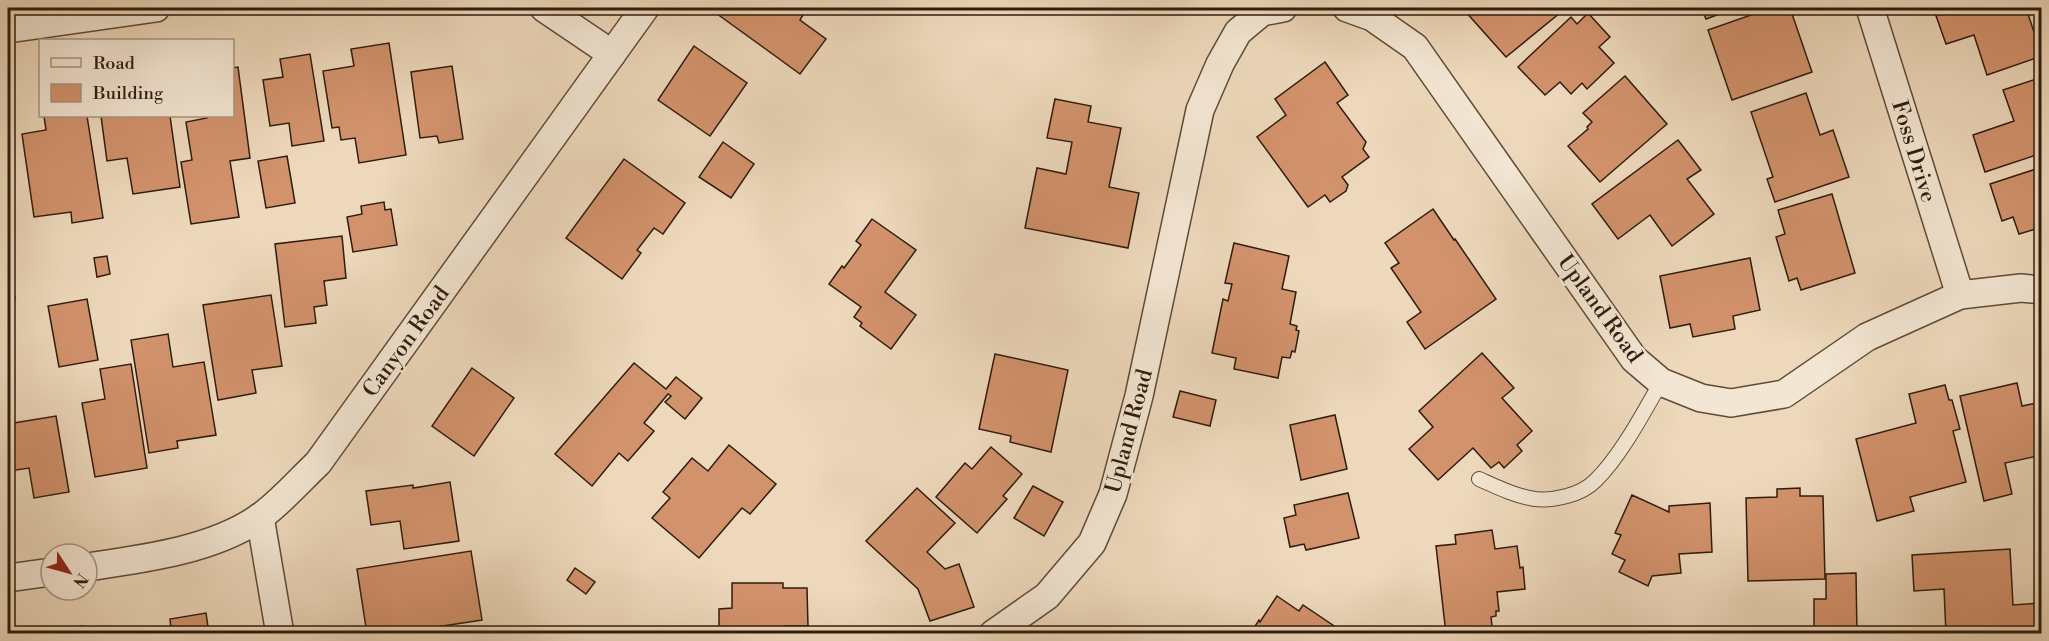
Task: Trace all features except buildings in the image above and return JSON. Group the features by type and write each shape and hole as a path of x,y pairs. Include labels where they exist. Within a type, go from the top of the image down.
{"street":[{"path":"8,29 156,8"},
{"path":"544,8 612,54"},
{"name":"Canyon Road","path":"99,565 149,558 222,538 260,517 318,463 645,8"},
{"name":"Upland Road","path":"993,633 1047,596 1092,543 1113,494 1139,396 1200,110 1220,64 1238,32 1262,12 1283,8"},
{"name":"Upland Road","path":"1347,8 1372,17 1415,48 1634,359 1661,382 1701,398 1731,403 1784,394 1867,337 1960,294 2020,288 2042,290"},
{"name":"Foss Drive","path":"1870,8 1960,294"},
{"path":"260,517 280,633"},
{"path":"8,578 39,574"}],"lane":[{"path":"1479,479 1508,492 1536,499 1563,497 1582,490 1595,482 1615,456 1641,418 1661,382"}]}
